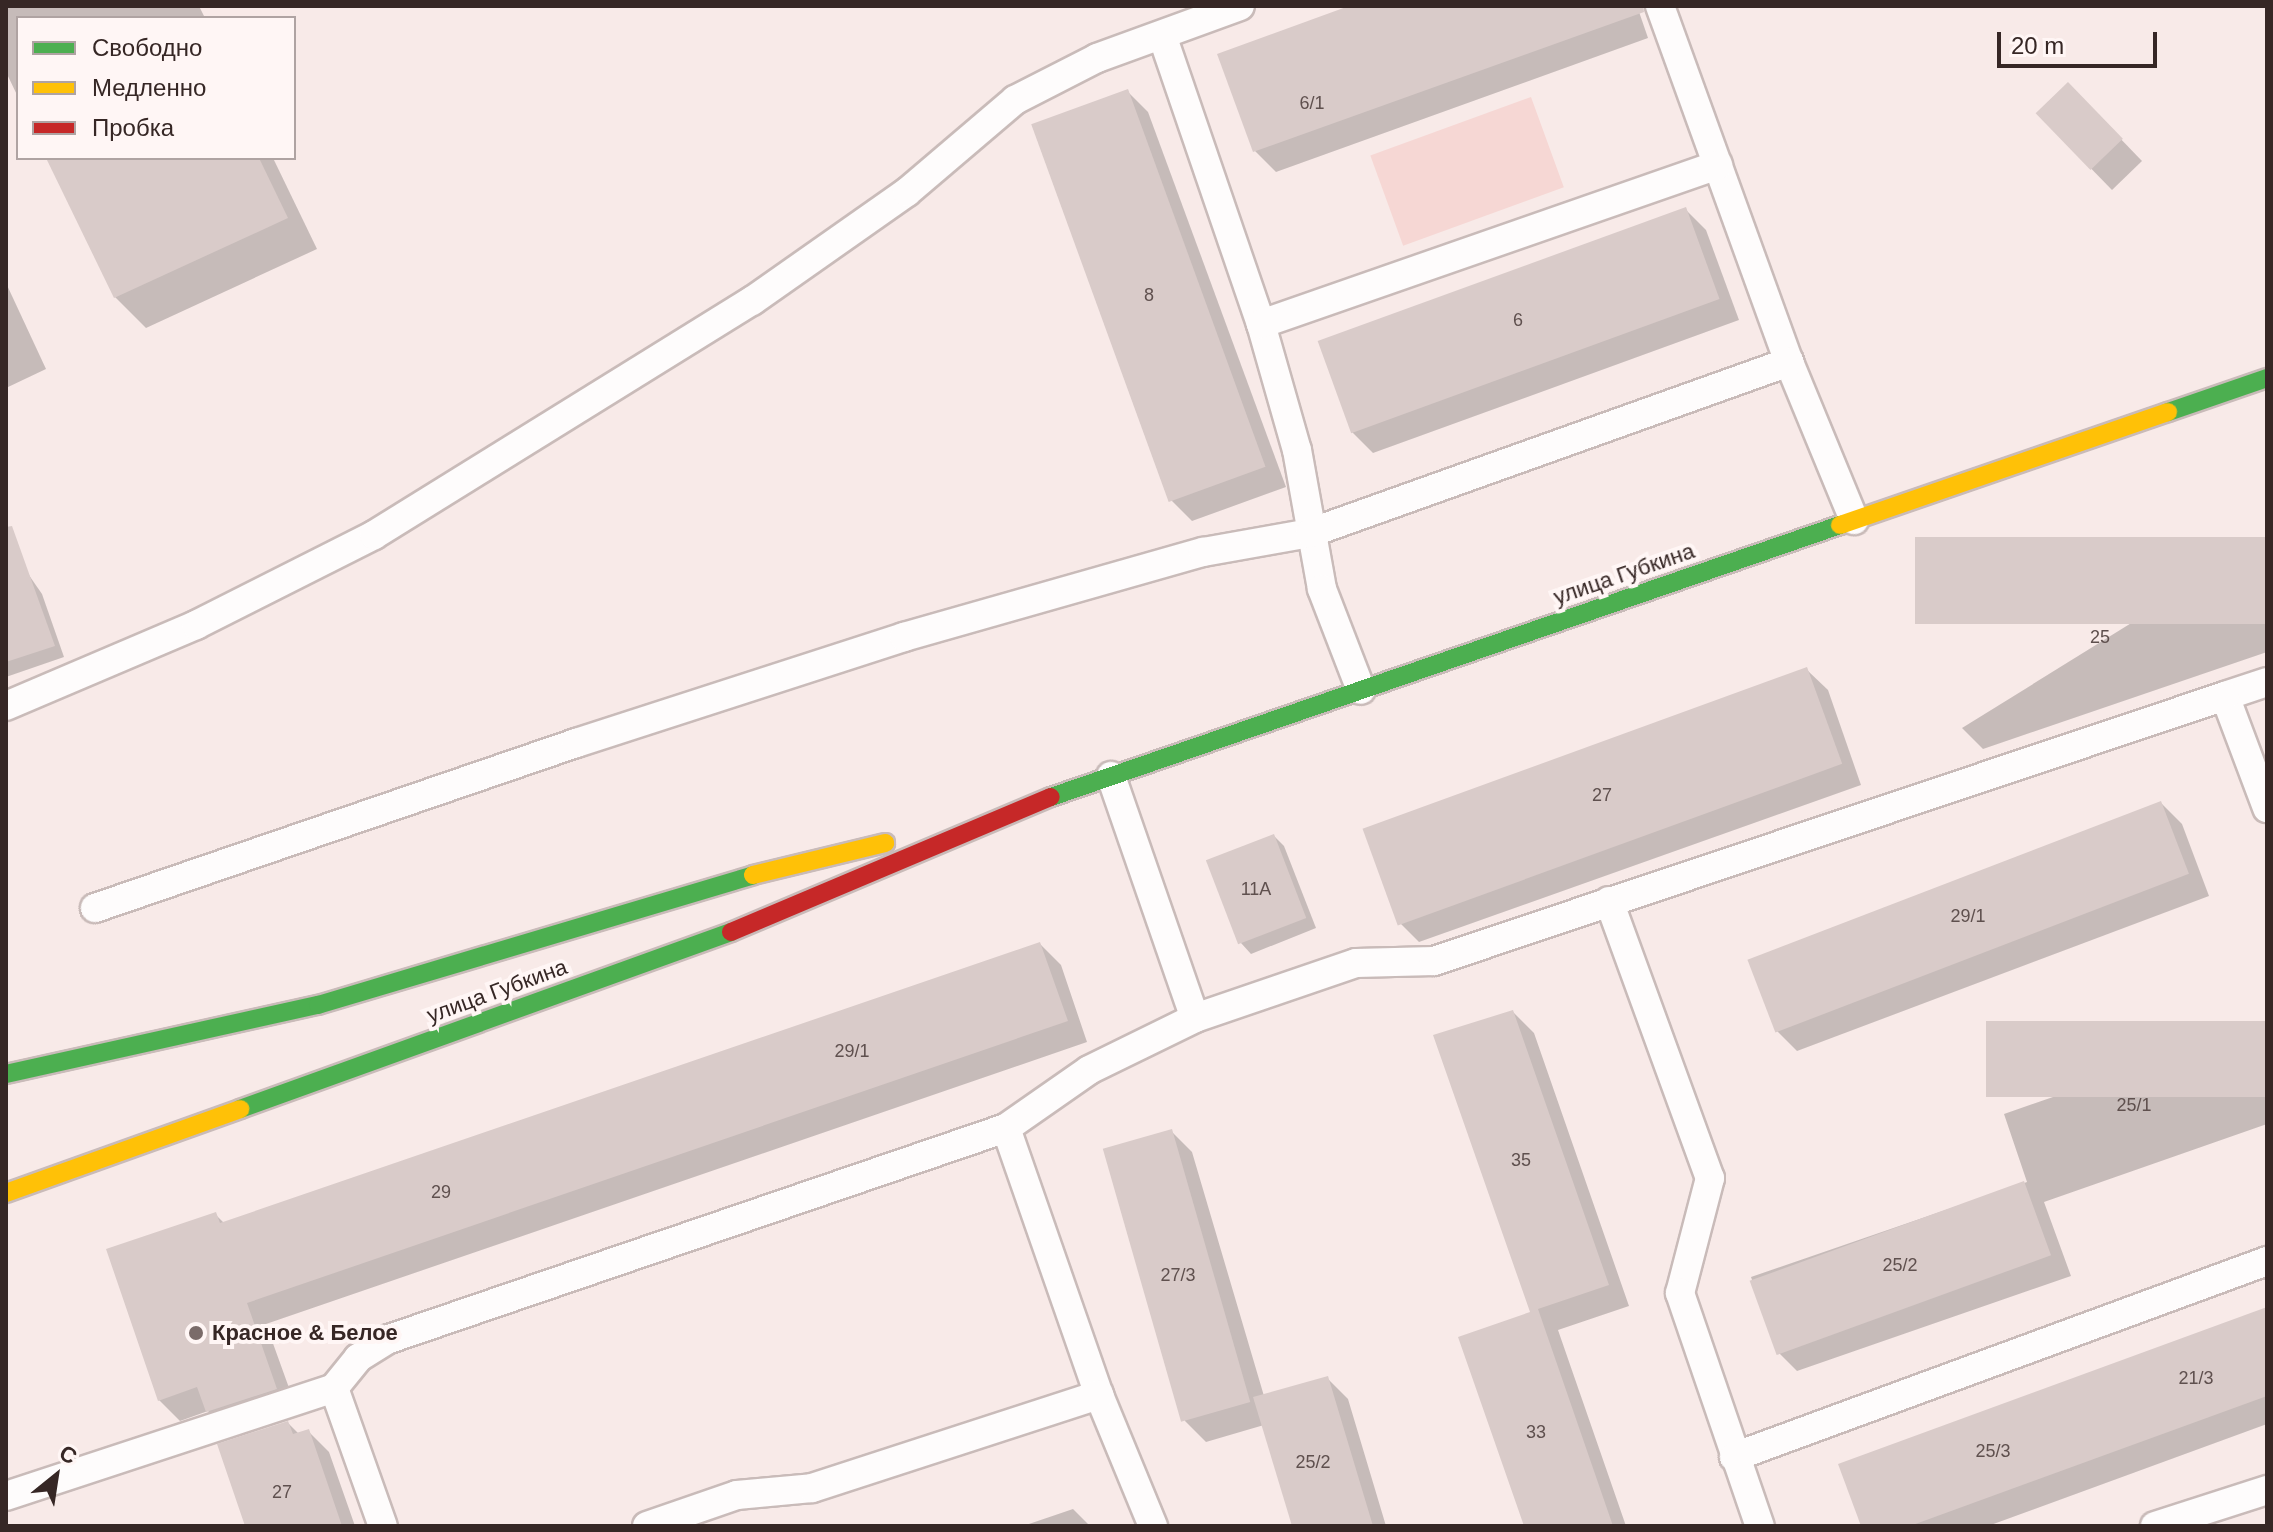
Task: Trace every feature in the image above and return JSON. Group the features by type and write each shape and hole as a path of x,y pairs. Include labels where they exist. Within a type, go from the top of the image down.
{"main road":[{"name":"улица Губкина","path":"6,1193 745,927 996,816 2267,378"},
{"name":"улица Губкина","path":"6,1074 318,1005 736,879 996,816"}],"lane":[{"path":"6,706 196,625 374,535 752,301 907,192 1015,100 1053,78 1240,6"},
{"path":"1660,6 1789,362 1854,520"},
{"path":"1162,35 1261,324 1297,450 1322,589 1361,690"},
{"path":"1261,324 1718,165"},
{"path":"95,908 561,748 904,637 1203,552 1310,533 1789,362"},
{"path":"6,1496 334,1388 358,1358 389,1339 1006,1128 1089,1070 1195,1018 1356,963 1434,961 2267,682"},
{"path":"2225,696 2267,808"},
{"path":"1111,776 1195,1018"},
{"path":"1609,901 1710,1178 1680,1293 1760,1526"},
{"path":"1006,1128 1099,1395 1153,1526"},
{"path":"1734,1457 2267,1261"},
{"path":"334,1388 383,1526"},
{"path":"647,1526 737,1495 812,1488 1099,1395"},
{"path":"2155,1526 2225,1516 2267,1490"}],"shaded area":[{"path":"1531,97 1564,187 1403,246 1370,155"}],"building":[{"path":"1349,6 1643,6 1644,12 1253,152 1217,54"},
{"path":"2068,82 2123,139 2091,170 2036,113"},
{"path":"1128,89 1265,467 1169,502 1031,124"},
{"path":"47,160 260,160 288,218 114,298"},
{"path":"1686,207 1720,299 1351,433 1318,341"},
{"path":"12,526 55,646 6,662 6,527"},
{"path":"1915,537 2267,537 2267,624 1915,624"},
{"path":"1807,667 1842,764 1398,926 1363,829"},
{"path":"2161,801 2189,874 1775,1033 1747,960"},
{"path":"1274,834 1306,918 1238,944 1206,860"},
{"path":"1040,942 1068,1021 247,1303 277,1389 206,1412 197,1387 158,1401 106,1249 216,1212 220,1223"},
{"path":"1513,1010 1609,1285 1538,1309 1613,1526 1524,1526 1458,1337 1530,1312 1433,1035"},
{"path":"1986,1021 2267,1021 2267,1097 1986,1097"},
{"path":"1172,1129 1250,1402 1181,1422 1103,1149"},
{"path":"2024,1181 2051,1255 1777,1355 1750,1281"},
{"path":"2267,1307 2267,1396 1910,1526 1861,1526 1838,1464"},
{"path":"1328,1376 1373,1526 1292,1526 1253,1397"},
{"path":"288,1421 293,1434 309,1429 342,1526 245,1526 217,1444"}],"traffic: fast":[{"path":"2168,412 2267,378"},
{"path":"1051,797 1840,525"},
{"path":"6,1074 318,1005 753,875"},
{"path":"240,1109 731,932"}],"traffic: slow":[{"path":"1840,525 2168,412"},
{"path":"753,875 885,843"},
{"path":"6,1193 240,1109"}],"traffic: jam":[{"path":"731,932 1051,797"}],"place":[{"name":"Красное & Белое","path":"196,1333"}]}
